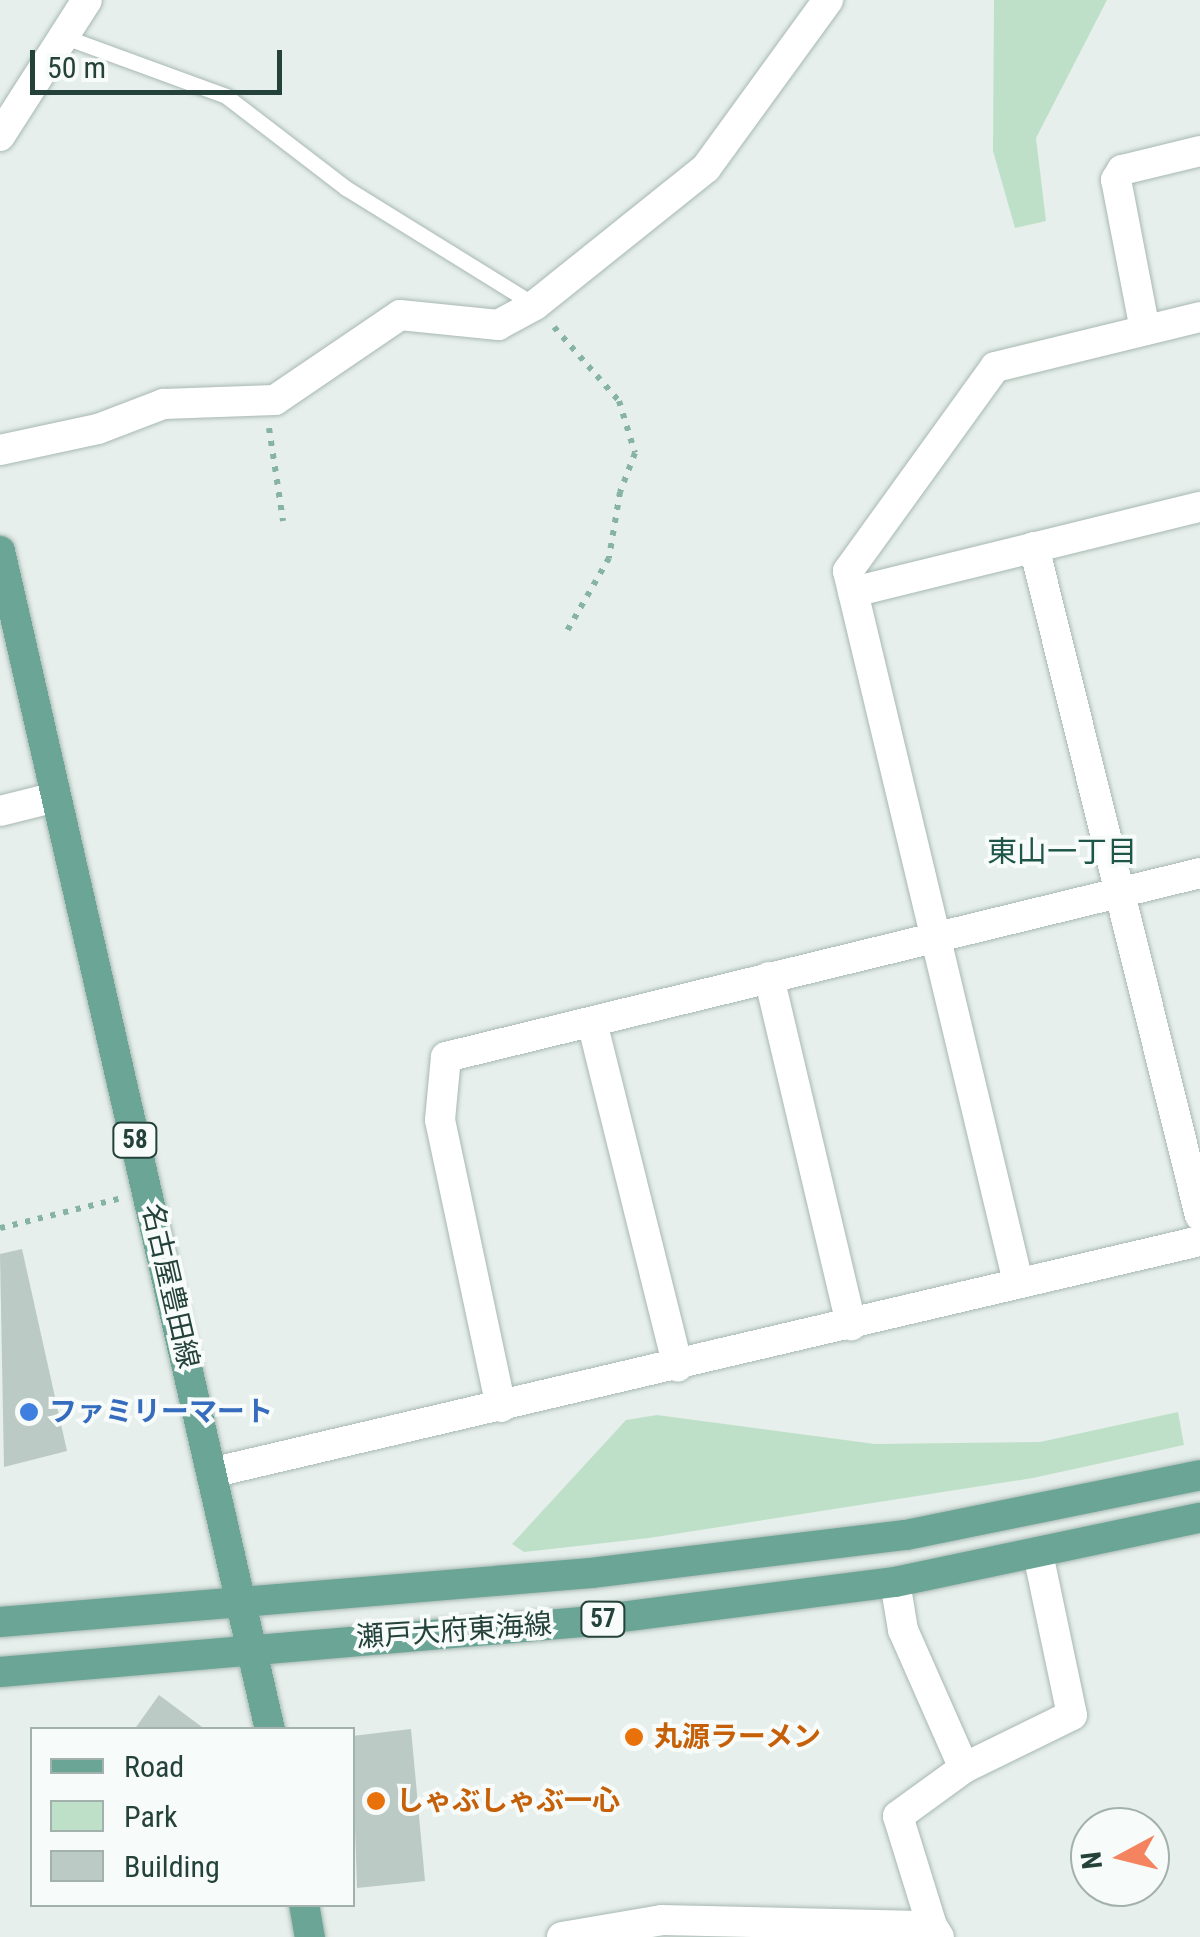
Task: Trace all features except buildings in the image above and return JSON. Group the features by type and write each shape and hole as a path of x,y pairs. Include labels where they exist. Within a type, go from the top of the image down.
{"main road":[{"name":"名古屋豊田線","path":"0,551 52,798 215,1472 269,1727"},
{"name":"瀬戸大府東海線","path":"0,1622 592,1573 906,1535 1200,1475"},
{"name":"瀬戸大府東海線","path":"0,1672 254,1646 582,1622 895,1582 1200,1518"},
{"path":"305,1907 310,1937"}],"street":[{"path":"0,136 87,0"},
{"path":"0,450 98,429 163,404 275,400 400,314 484,327 535,304 706,168 828,0"},
{"path":"1145,330 1116,180 1122,170 1200,151"},
{"path":"1018,1282 852,592 851,558 995,367 1200,317"},
{"path":"852,592 1200,508"},
{"path":"1034,547 1200,1216"},
{"path":"0,811 52,798"},
{"path":"501,1407 440,1120 446,1057 1200,873"},
{"path":"769,977 851,1325"},
{"path":"592,1022 678,1366"},
{"path":"215,1472 1200,1241"},
{"path":"562,1937 662,1920 936,1932 898,1816 964,1768 1072,1716 1038,1554"},
{"path":"895,1582 903,1630 964,1768"}],"lane":[{"path":"64,37 226,96 346,188 535,304"}],"path":[{"path":"535,304 585,369 610,388 635,453 620,492 609,558 567,631"},
{"path":"265,400 283,521"},
{"path":"0,1228 148,1192"}],"green space":[{"path":"994,0 1107,0 1036,138 1046,221 1015,228 993,151"},
{"path":"1178,1412 1184,1445 1033,1478 649,1538 524,1552 512,1544 626,1420 657,1415 875,1444 1040,1442"}],"place":[{"name":"ファミリーマート","path":"29,1412"},
{"name":"丸源ラーメン","path":"634,1737"},
{"name":"しゃぶしゃぶ一心","path":"376,1801"}],"district":[{"name":"東山一丁目","path":"1062,852"}]}
